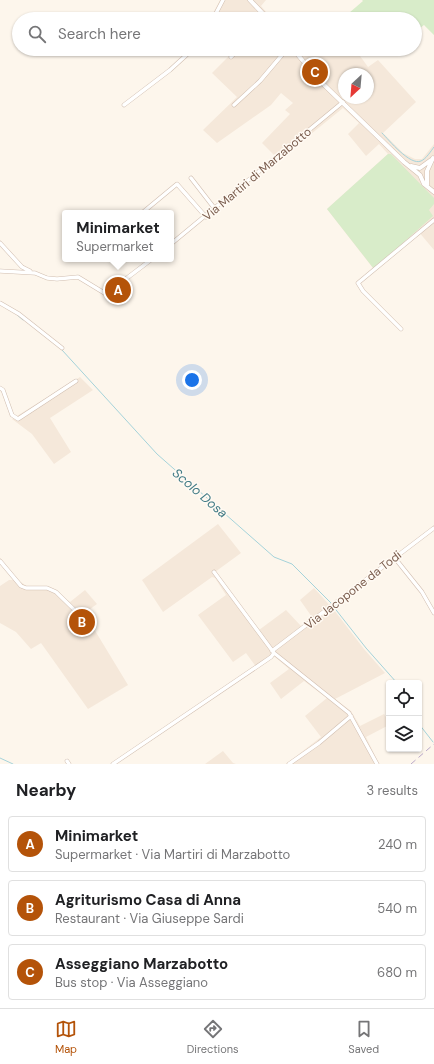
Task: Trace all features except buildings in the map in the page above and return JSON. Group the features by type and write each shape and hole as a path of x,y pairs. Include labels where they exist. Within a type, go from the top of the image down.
{"street":[{"path":"217,12 223,0"},
{"path":"250,0 261,12"},
{"path":"124,105 170,70 185,56"},
{"path":"234,105 260,81 281,56"},
{"path":"299,56 319,80 338,98"},
{"name":"Via Martiri di Marzabotto","path":"174,242 215,210 340,104"},
{"path":"344,104 408,166 420,174 428,187 434,192"},
{"path":"420,174 421,168 434,157"},
{"path":"420,174 424,175 434,157"},
{"path":"408,166 421,168 426,172 428,187"},
{"path":"191,178 215,210"},
{"path":"146,210 177,184 206,217"},
{"path":"401,329 358,285 360,281 434,220"},
{"path":"0,243 23,270"},
{"path":"0,271 23,270 47,278 80,278 101,293 107,294 148,262"},
{"path":"0,303 25,318 62,348"},
{"path":"0,388 3,390 12,415 18,419 76,381"},
{"name":"Via Jacopone da Todi","path":"113,764 271,657 273,652 394,557 434,528"},
{"path":"394,557 422,592 434,613"},
{"path":"0,561 21,586 26,588 47,588 56,592 88,623"},
{"path":"214,572 273,652 352,716 377,764"},
{"path":"288,764 319,743 352,716"}],"shaded area":[{"path":"220,0 266,0 261,6 266,12 214,12"},
{"path":"229,56 360,56 368,67 378,60 416,102 383,133 403,153 415,159 422,159 434,144 434,250 418,231 373,268 327,209 388,154 379,144 366,156 348,134 359,123 343,108 279,160 262,143 290,114 285,110 293,103 281,93 271,105 217,143 203,130 237,97 212,73"},
{"path":"80,377 93,390 50,418 71,452 54,464 32,434 12,419"},
{"path":"218,524 241,553 215,572 259,630 286,610 301,626 312,617 300,600 314,588 334,610 364,649 385,673 335,699 351,711 360,726 384,714 386,717 386,727 366,737 379,764 286,764 321,737 305,716 327,698 304,681 281,699 270,683 289,669 274,656 257,668 246,653 233,662 198,615 226,595 215,578 212,577 163,612 142,580"},
{"path":"9,580 18,580 28,587 51,588 70,602 85,590 97,604 82,615 91,624 128,685 88,709 41,643 31,649 16,632 0,623 0,586"},
{"path":"223,751 233,763 236,764 205,764"}],"green space":[{"path":"362,0 434,0 434,35 424,25 422,27 422,12 350,12 363,1"},
{"path":"388,154 391,154 434,198 434,204 429,210 433,216 374,269 327,209"}],"waterway":[{"path":"382,133 400,152 416,162 425,159 434,147"},
{"name":"Scolo Dosa","path":"15,313 23,320"},
{"name":"Scolo Dosa","path":"62,350 157,454 274,557 292,564 332,604"},
{"name":"Scolo Dosa","path":"333,606 366,648 394,680"},
{"name":"Scolo Dosa","path":"422,728 433,742"},
{"path":"0,758 13,764"}],"railway":[{"path":"411,764 434,744"}],"place":[{"name":"Asseggiano Marzabotto","path":"315,72"},
{"name":"Minimarket","path":"118,290"},
{"name":"Agriturismo Casa di Anna","path":"82,622"}]}
